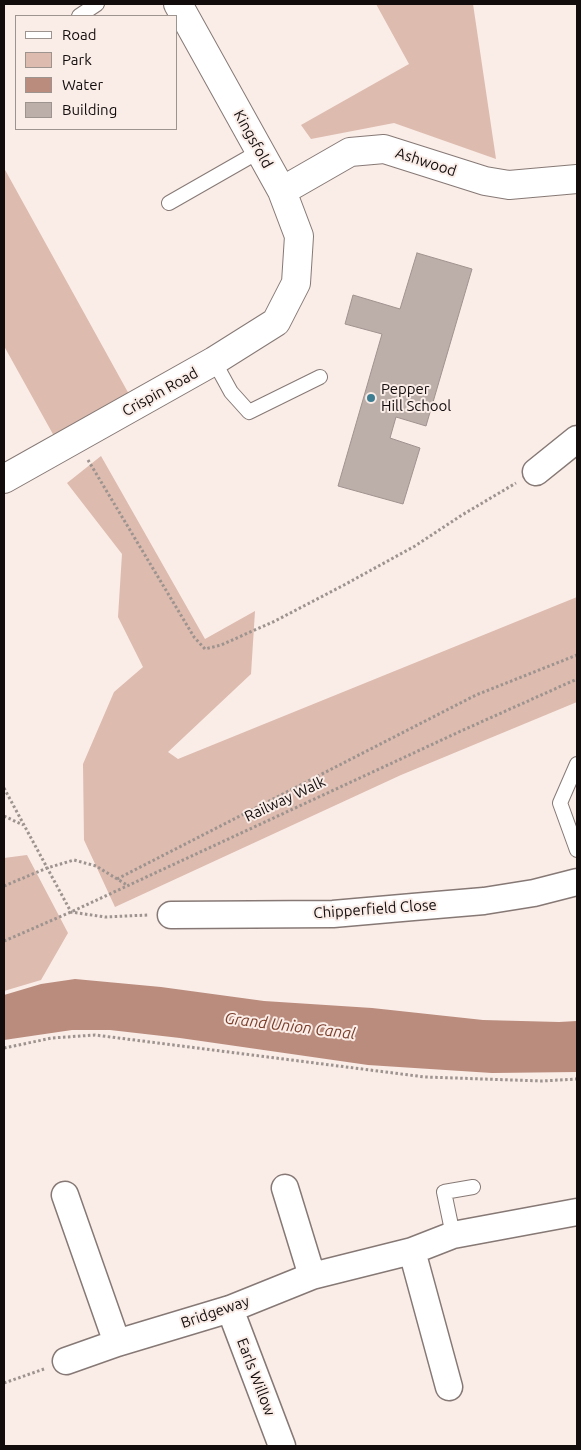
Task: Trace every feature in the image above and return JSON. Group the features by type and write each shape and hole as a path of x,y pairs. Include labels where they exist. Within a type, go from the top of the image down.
{"street":[{"name":"Kingsfold","path":"178,4 282,190 298,236 296,283"},
{"name":"Ashwood","path":"282,190 350,152 384,149 485,181 509,185 577,179"},
{"name":"Crispin Road","path":"4,479 214,361 276,322 296,283"},
{"path":"536,472 577,439"},
{"name":"Chipperfield Close","path":"171,915 334,914 517,896 577,882"},
{"path":"285,1188 312,1276"},
{"path":"64,1195 117,1343"},
{"name":"Bridgeway","path":"66,1361 117,1343 230,1309 312,1276 412,1251 453,1234 577,1212"},
{"path":"412,1251 449,1387"},
{"name":"Earls Willow","path":"230,1309 282,1446"}],"lane":[{"path":"80,15 97,4"},
{"path":"169,204 260,151"},
{"path":"214,361 231,392 249,412 320,377"},
{"path":"577,764 560,804 577,850"},
{"path":"453,1234 444,1192 472,1187"}],"path":[{"path":"76,439 194,637 204,649 220,645 275,621 344,585 415,546 462,515 536,472"},
{"path":"117,879 476,695 577,656"},
{"name":"Railway Walk","path":"4,941 577,679"},
{"path":"4,788 71,912 105,917 171,915"},
{"path":"4,816 23,824"},
{"path":"4,886 47,868 74,860 96,866 127,885"},
{"path":"4,1048 52,1038 94,1035 425,1077 512,1080 577,1079"},
{"path":"4,1383 66,1361"}],"green space":[{"path":"376,4 473,4 496,159 394,123 311,139 301,125 409,64"},
{"path":"4,168 130,396 54,436 4,346"},
{"path":"101,456 205,639 255,611 251,674 168,752 178,759 577,597 577,702 401,775 115,907 84,840 83,764 114,692 143,667 118,617 122,554 67,483"},
{"path":"27,855 68,933 41,980 4,991 4,858"}],"water":[{"name":"Grand Union Canal","path":"75,979 161,987 264,1001 372,1008 483,1020 577,1021 577,1072 492,1073 368,1065 110,1030 72,1030 4,1040 4,995 41,984"}],"building":[{"path":"417,253 472,269 426,426 396,417 390,438 420,448 403,504 338,486 382,334 345,324 353,295 400,309"}],"place":[{"name":"Pepper Hill School","path":"371,398"}]}
